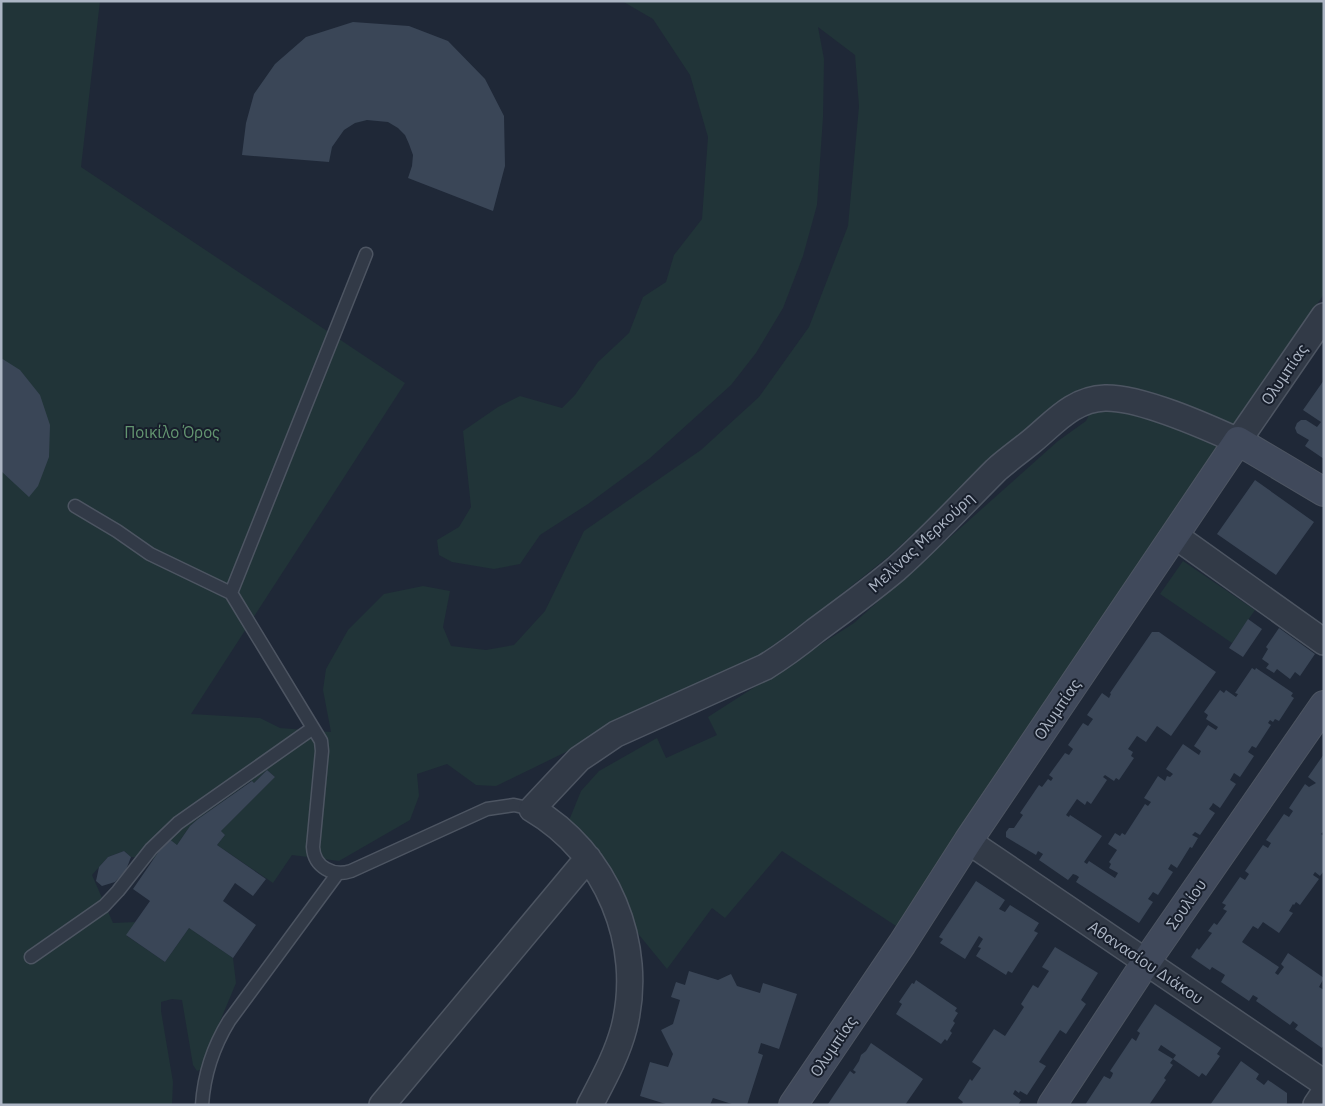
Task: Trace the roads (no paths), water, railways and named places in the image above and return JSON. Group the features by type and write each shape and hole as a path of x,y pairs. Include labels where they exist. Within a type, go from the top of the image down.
{"street":[{"name":"Ολυμπίας","path":"793,1105 902,944 968,841 1324,316"},
{"name":"Μελίνας Μερκούρη","path":"532,809 579,759 616,734 766,666 786,654 898,568 998,468 1063,413 1075,406 1105,398 1144,404 1238,441 1324,492"},
{"path":"1174,535 1324,642"},
{"name":"Σουλίου","path":"1052,1105 1146,962 1324,705"},
{"path":"532,809 564,832 588,858 602,879 616,908 626,945 630,978 628,1007 620,1042 590,1105"},
{"name":"Αθανασίου Διάκου","path":"968,841 1324,1083"},
{"path":"382,1105 588,858"},
{"path":"1316,1105 1324,1093"}],"lane":[{"path":"231,593 366,254"},
{"path":"75,506 117,531 150,554 231,593 321,741 313,852 320,865 335,872 351,871 487,809 514,805 532,809"},
{"path":"31,956 104,906 151,849 178,823 313,728"},
{"path":"202,1105 206,1076 215,1048 228,1021 335,872"}],"park label":[{"name":"Ποικίλο Όρος","path":"172,432"}]}
